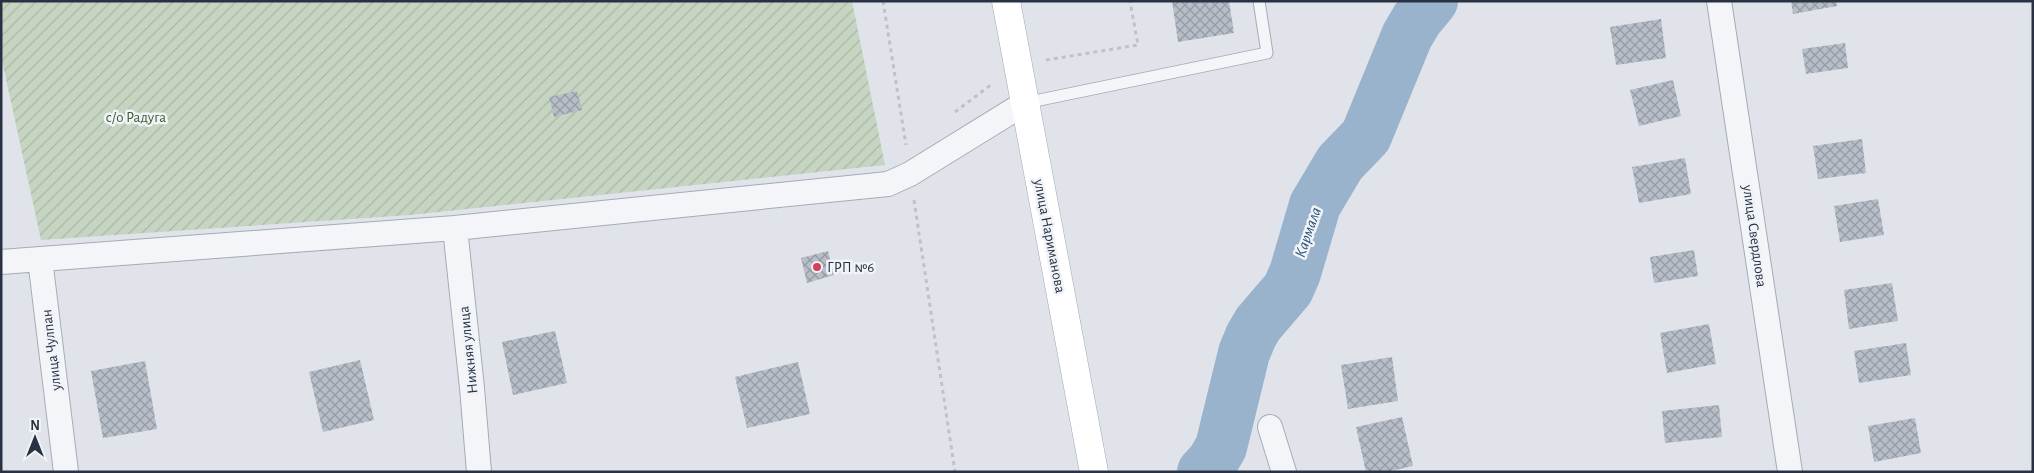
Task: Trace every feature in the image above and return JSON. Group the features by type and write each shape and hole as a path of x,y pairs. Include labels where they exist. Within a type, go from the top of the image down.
{"main road":[{"name":"улица Нариманова","path":"1006,1 1086,418 1094,472"}],"street":[{"name":"улица Свердлова","path":"1720,1 1790,472"},
{"path":"1,262 455,228 888,184 910,174 1025,103"},
{"name":"Нижняя улица","path":"455,228 479,472"},
{"name":"улица Чулпан","path":"40,259 66,472"},
{"path":"1270,427 1284,472"}],"lane":[{"path":"1025,103 1267,53 1259,1"}],"path":[{"path":"883,1 955,472"},
{"path":"1130,1 1138,45"}],"green space":[{"name":"с/о Радуга","path":"1,1 852,1 885,165 410,215 41,240 1,56"}],"building":[{"path":"1172,1 1229,1 1234,33 1178,42"},
{"path":"1791,1 1836,1 1837,6 1793,14"},
{"path":"1661,19 1666,58 1616,65 1610,27"},
{"path":"1845,43 1848,68 1806,74 1802,49"},
{"path":"1673,80 1681,116 1639,126 1630,90"},
{"path":"577,91 582,110 554,117 549,97"},
{"path":"1862,139 1866,173 1818,179 1813,146"},
{"path":"1685,158 1691,194 1639,203 1632,167"},
{"path":"1878,199 1884,235 1840,242 1834,206"},
{"path":"1694,250 1698,276 1654,283 1650,257"},
{"name":"ГРП №6","path":"828,251 834,275 807,283 801,258"},
{"path":"1892,283 1898,321 1849,329 1844,290"},
{"path":"1709,324 1716,364 1667,373 1660,333"},
{"path":"555,331 567,383 513,395 502,342"},
{"path":"1906,343 1911,375 1859,383 1854,351"},
{"path":"1392,357 1398,401 1348,409 1341,365"},
{"path":"360,360 374,420 323,432 309,372"},
{"path":"145,361 157,429 103,438 91,371"},
{"path":"798,362 810,414 747,428 735,377"},
{"path":"1719,405 1722,437 1665,443 1662,411"},
{"path":"1402,417 1413,466 1386,472 1366,472 1356,427"},
{"path":"1915,418 1921,453 1874,462 1868,426"}],"waterway":[{"name":"Кармала","path":"1203,472 1213,461 1221,447 1244,353 1251,336 1258,324 1288,289 1295,273 1315,205 1340,163 1366,136 1407,36 1417,19 1432,1"}],"place":[{"name":"ГРП №6","path":"817,267"}]}
